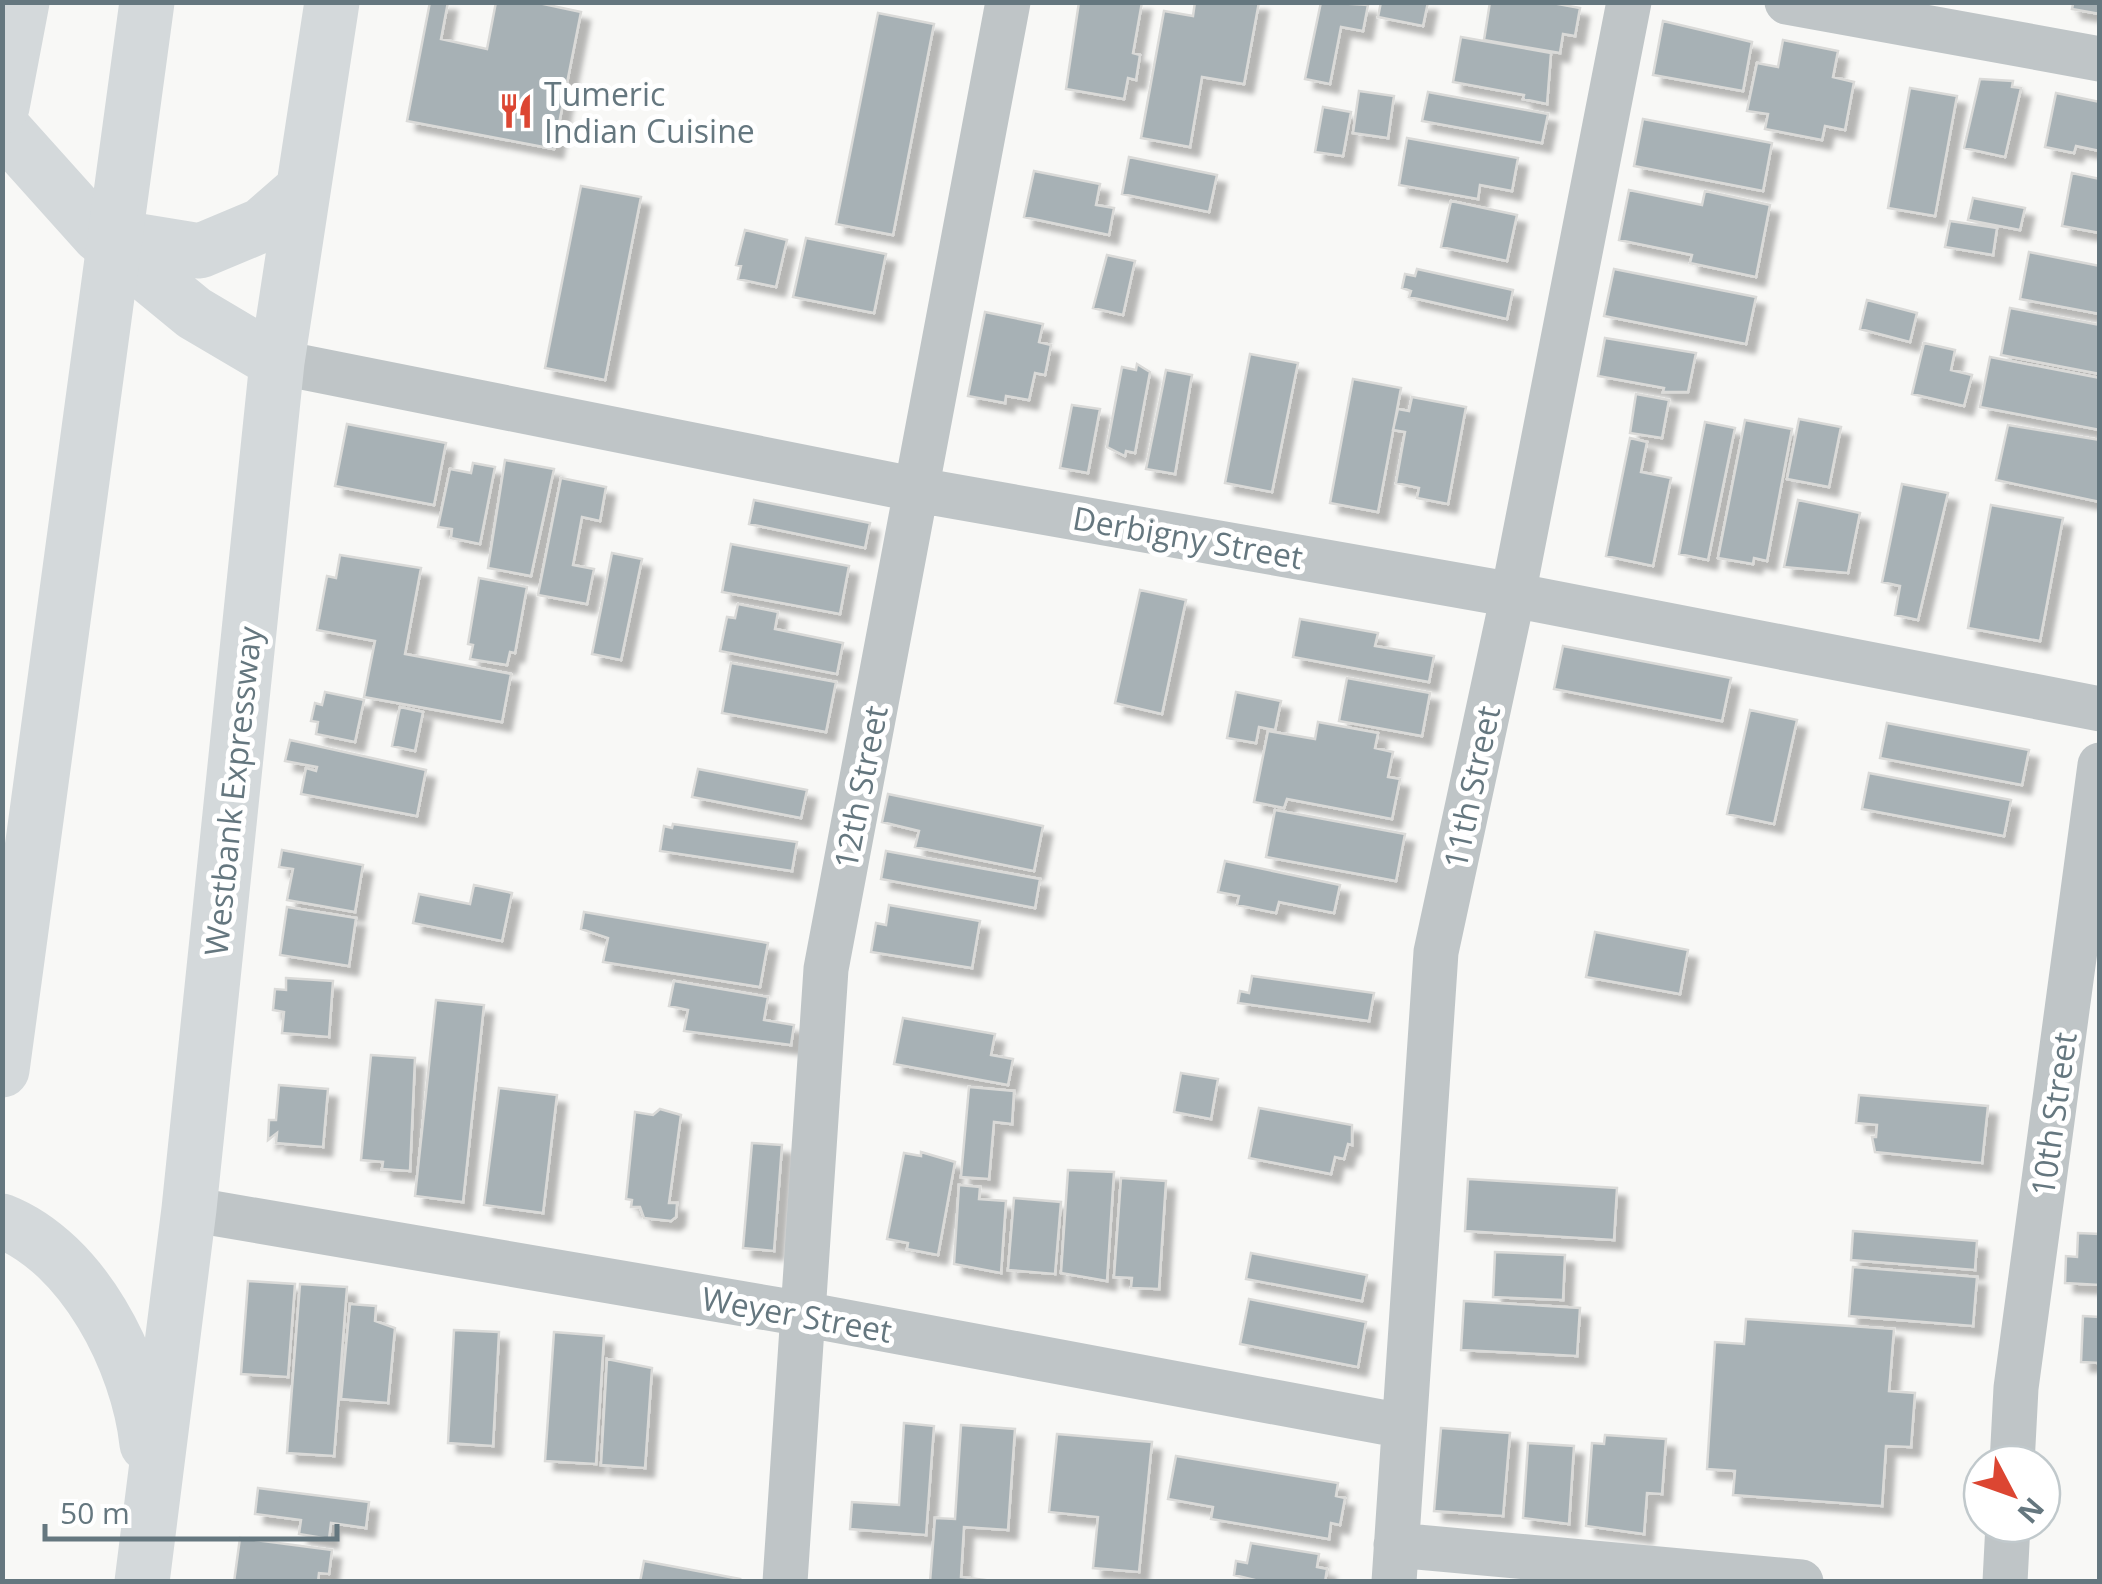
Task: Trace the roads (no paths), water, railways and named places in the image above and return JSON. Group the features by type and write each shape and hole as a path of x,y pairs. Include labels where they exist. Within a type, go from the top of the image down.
{"main road":[{"path":"2,107 22,2"},
{"path":"2,1070 147,2"},
{"name":"Westbank Expressway","path":"142,1582 190,1209 277,362 332,2"},
{"path":"2,126 99,235 194,313 277,362"},
{"path":"99,235 200,251 262,226 301,190"},
{"path":"2,1220 36,1238 60,1260 124,1352 143,1420 152,1501"}],"street":[{"name":"12th Street","path":"785,1582 826,969 918,490 930,398 1008,2"},
{"name":"11th Street","path":"1395,1563 1436,952 1512,595 1628,2"},
{"path":"1787,2 2100,60"},
{"name":"Derbigny Street","path":"277,362 918,490 1512,595 2100,709"},
{"name":"10th Street","path":"2013,1444 2016,1388 2100,764"},
{"name":"Weyer Street","path":"190,1209 803,1314 1403,1426"},
{"path":"2005,1582 2007,1544"},
{"path":"1395,1563 1801,1582"}],"place":[{"name":"Tumeric Indian Cuisine","path":"516,111"}]}
